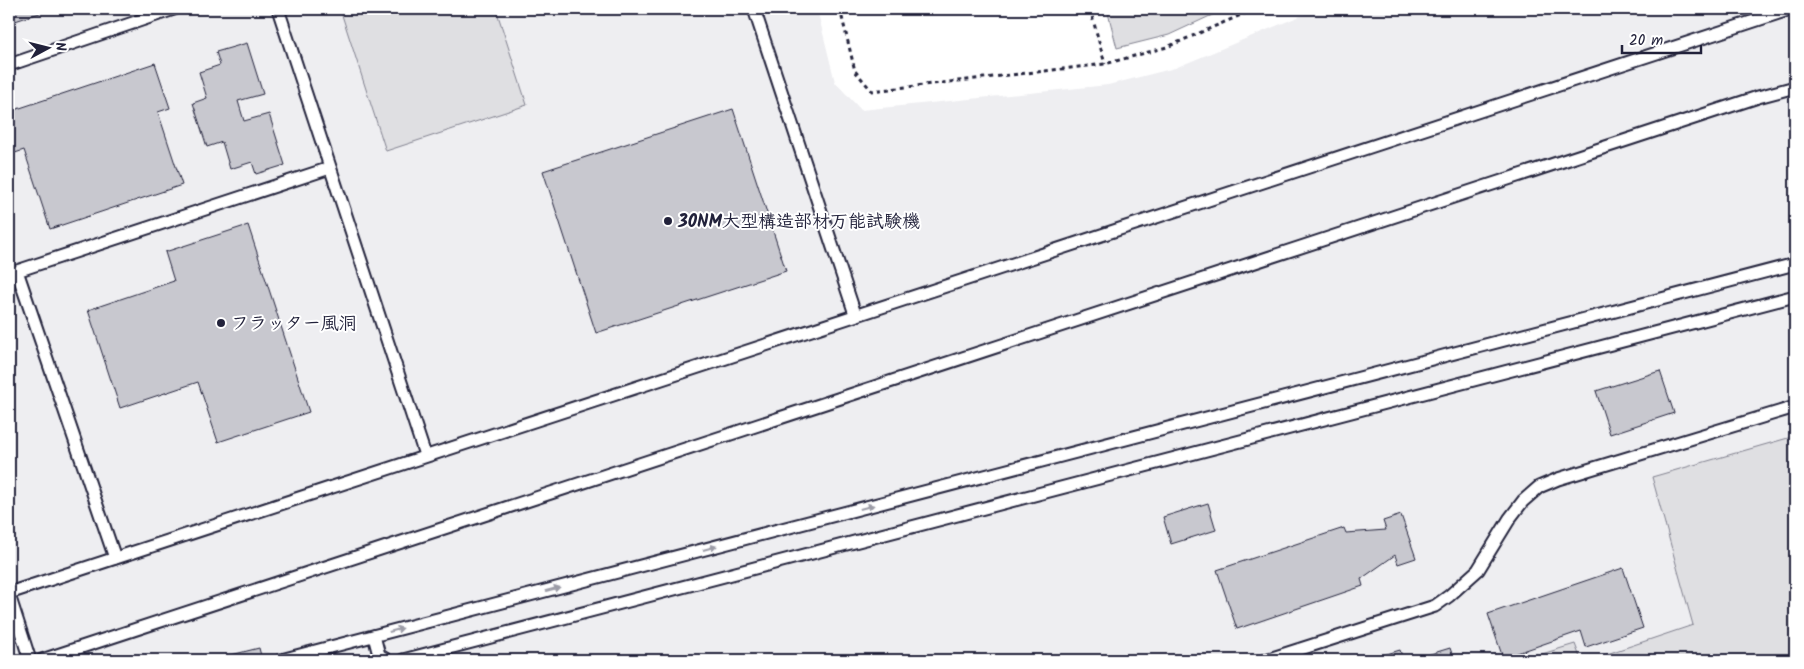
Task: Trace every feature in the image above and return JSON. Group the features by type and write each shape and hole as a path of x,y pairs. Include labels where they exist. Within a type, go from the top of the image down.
{"lane":[{"path":"9,65 174,9"},
{"path":"278,9 425,455"},
{"path":"754,9 855,314"},
{"path":"30,660 9,594 425,455 1791,9"},
{"path":"42,660 1758,97 1795,87"},
{"path":"115,558 17,271 330,168"},
{"path":"281,660 1795,264"},
{"path":"402,660 1795,296"},
{"path":"1266,660 1435,606 1478,570 1510,518 1523,501 1539,487 1558,479 1795,407"},
{"path":"374,636 379,655 387,660"}],"path":[{"path":"840,9 855,71 872,91 1104,64 1167,47 1255,9"},
{"path":"1093,9 1092,16 1104,64"}],"shaded area":[{"path":"9,9 817,9 835,82 861,110 1108,85 1175,68 1312,11 1324,9 1795,9 1795,660 9,660"},
{"path":"340,9 496,9 527,105 386,151"},
{"path":"1107,9 1225,9 1169,35 1117,48"},
{"path":"1795,436 1795,660 1589,660 1693,625 1652,477"},
{"path":"1575,644 1581,660 1522,660"}],"building":[{"path":"9,9 52,9 9,23"},
{"path":"247,43 263,94 238,101 244,121 269,114 285,165 256,174 252,162 230,169 222,142 207,147 193,103 207,98 199,72 220,65 216,52"},
{"path":"155,63 170,108 158,112 182,185 50,229 24,150 9,155 9,123 14,121 11,111"},
{"path":"733,109 786,271 596,333 543,171"},
{"path":"248,225 309,412 218,442 198,382 120,408 88,310 174,281 165,252"},
{"path":"1660,371 1674,413 1610,434 1596,391"},
{"path":"1208,503 1216,530 1171,544 1163,517"},
{"path":"1401,515 1416,558 1398,564 1395,555 1361,579 1363,586 1237,629 1217,570 1344,528 1346,533 1386,530 1383,521"},
{"path":"1623,568 1643,628 1586,647 1581,631 1503,658 1488,614"},
{"path":"259,648 262,660 211,660"},
{"path":"1450,648 1454,660 1411,660"},
{"path":"1400,650 1403,660 1367,660"}],"place":[{"name":"30NM大型構造部材万能試験機","path":"668,221"},
{"name":"フラッター風洞","path":"221,323"}]}
